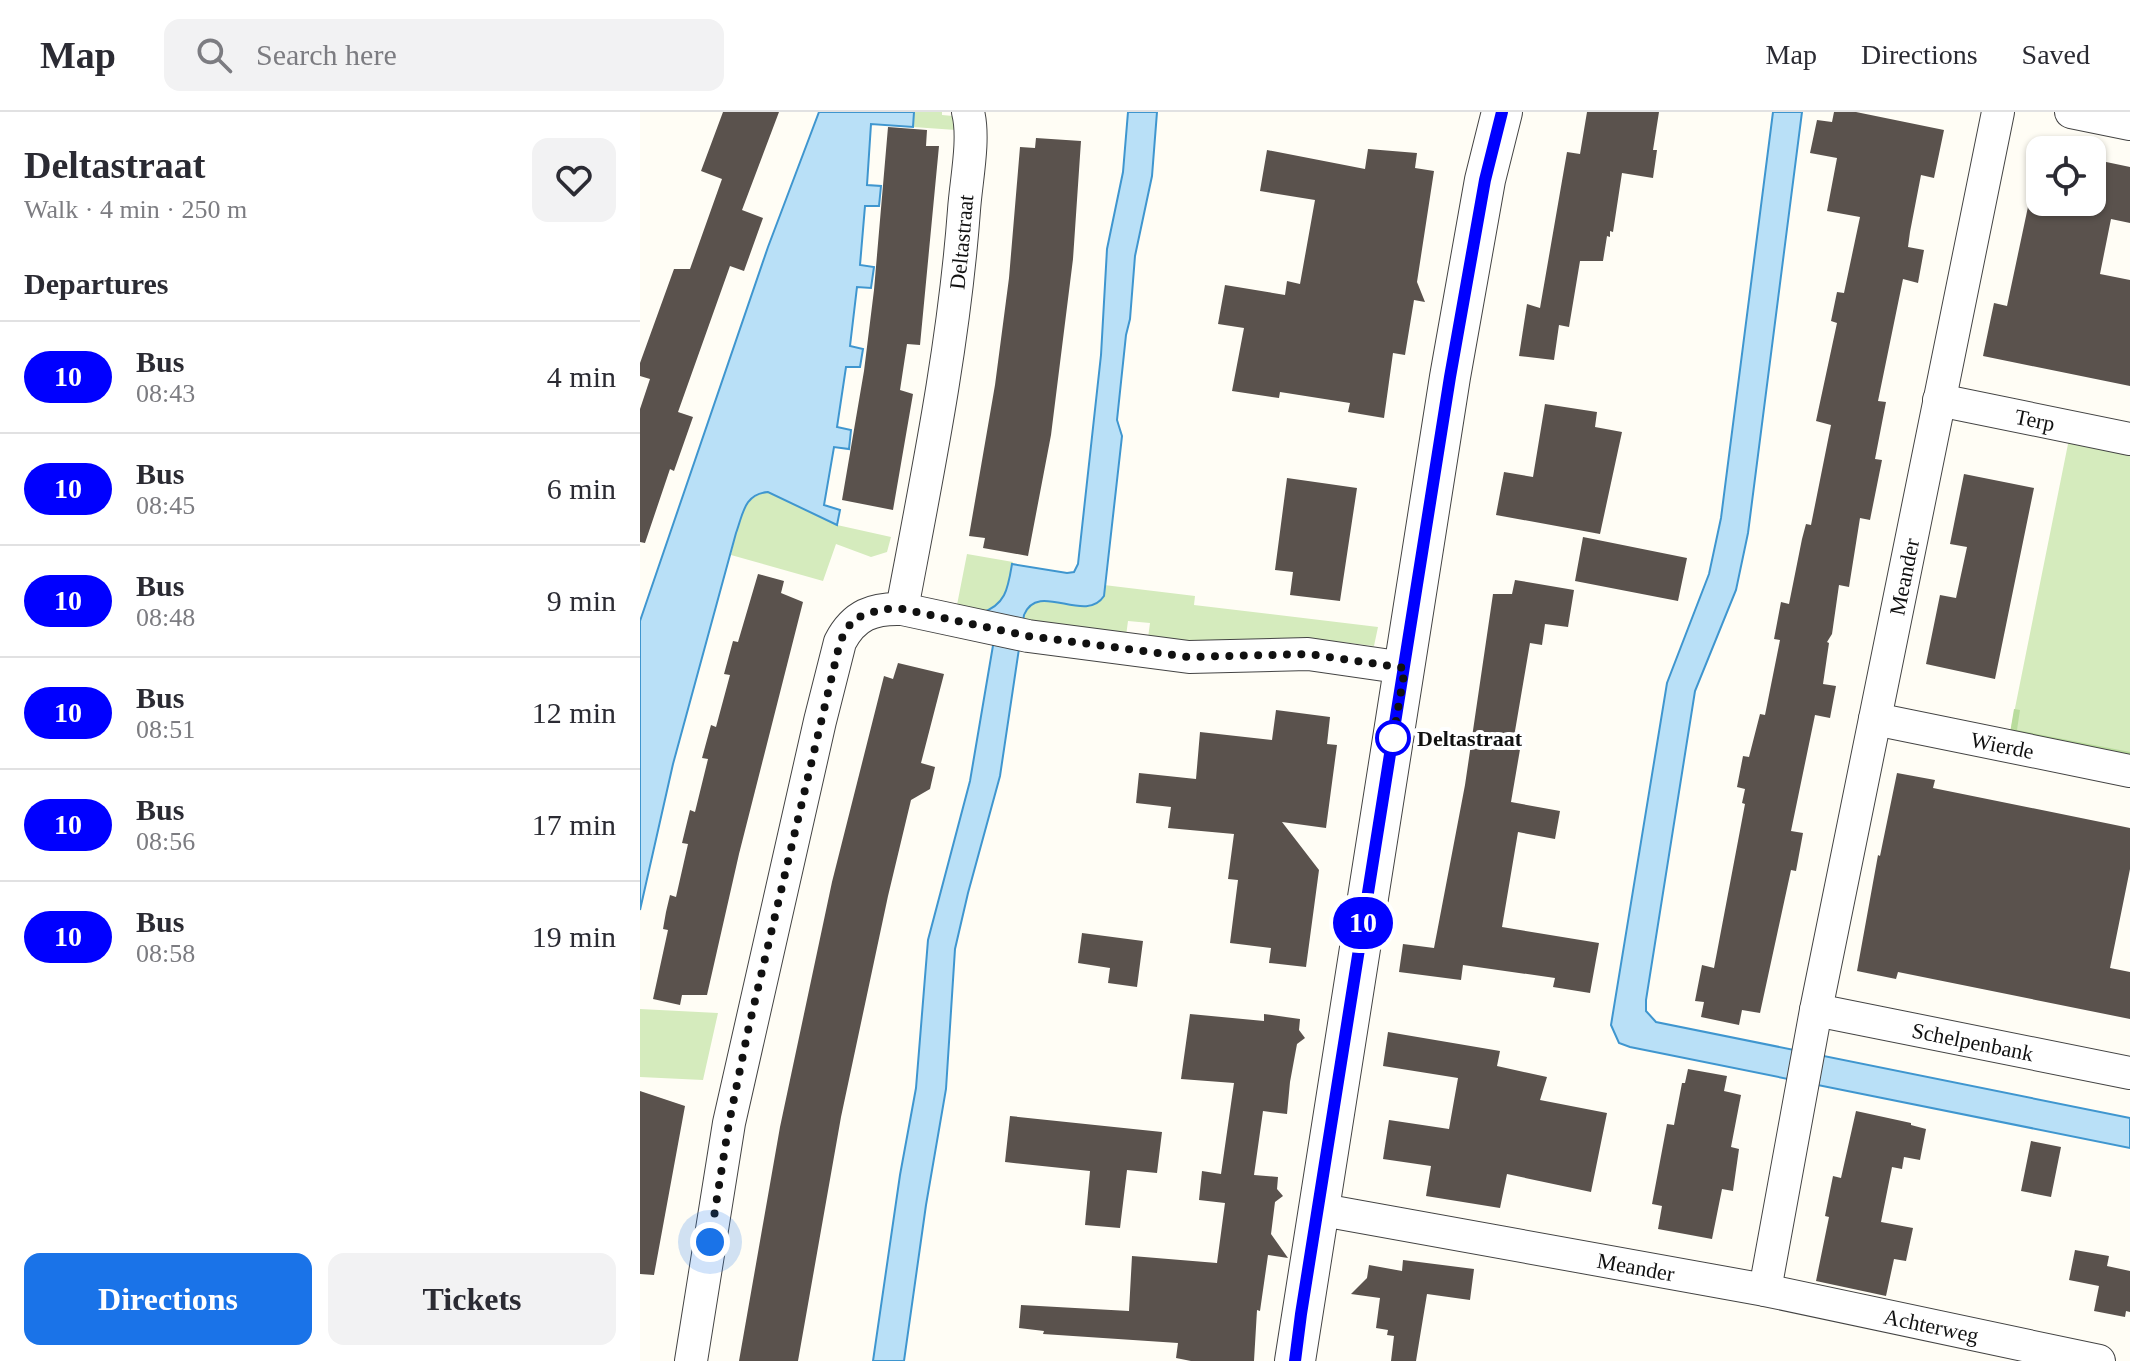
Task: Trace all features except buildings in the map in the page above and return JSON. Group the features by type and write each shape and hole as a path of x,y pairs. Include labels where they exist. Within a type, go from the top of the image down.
{"street":[{"name":"Deltastraat","path":"902,609 942,405 960,269 968,112"},
{"path":"1295,1361 1453,362 1485,180 1502,112"},
{"name":"Meander","path":"1317,1209 1765,1290 1816,1010 1998,112"},
{"path":"2071,112 2130,124"},
{"name":"Terp","path":"1939,400 2130,439"},
{"path":"691,1361 729,1123 816,736 840,642 856,618 882,609 902,609 1028,636 1189,657 1308,654 1405,668"},
{"name":"Wierde","path":"1875,719 2130,771"},
{"name":"Schelpenbank","path":"1816,1010 2130,1073"},
{"name":"Achterweg","path":"1765,1290 2099,1361"}],"green space":[{"path":"914,112 942,112 942,115 953,116 956,130 913,127"},
{"path":"2069,439 2130,452 2130,758 2010,733"},
{"path":"768,492 837,525 891,537 887,552 871,557 836,544 823,581 731,555 746,507 751,500"},
{"path":"967,554 1013,562 1004,597 993,608 984,611 956,610"},
{"path":"1104,585 1195,596 1194,605 1378,627 1374,646 1316,639 1171,641 1148,638 1150,623 1128,621 1126,636 1024,620 1028,610 1042,601 1092,606 1104,596"},
{"path":"2014,709 2020,710 2017,730 2130,752 2130,758 2010,733"},
{"path":"640,1009 718,1013 703,1080 640,1077"}],"water":[{"path":"819,112 914,112 913,127 871,124 867,185 881,186 879,206 865,206 860,265 874,267 871,288 857,287 850,346 863,349 860,367 846,367 837,427 851,430 849,449 834,447 824,505 840,510 837,525 768,492 754,497 746,506 673,764 640,910 640,621 768,247"},
{"path":"1128,112 1157,112 1152,176 1135,256 1126,335 1117,420 1122,436 1104,596 1096,604 1085,606 1040,601 1031,605 1024,615 1000,776 955,949 946,1089 904,1361 873,1361 916,1088 928,940 970,781 998,616 981,613 1001,600 1012,564 1067,573 1074,572 1078,564 1101,355 1107,249 1123,172"},
{"path":"1773,112 1802,112 1748,533 1736,590 1695,691 1646,1011 1656,1022 2130,1118 2130,1148 1630,1047 1619,1043 1611,1025 1667,683 1709,574 1721,518"}],"bus line":[{"name":"10","path":"1295,1361 1450,377 1485,180 1502,112"}],"place":[{"name":"Deltastraat","path":"1393,738"}],"route":[{"path":"710,1242 729,1123 820,721 840,642 856,618 882,609 902,609 1028,636 1189,657 1308,654 1405,668 1393,738"}]}
